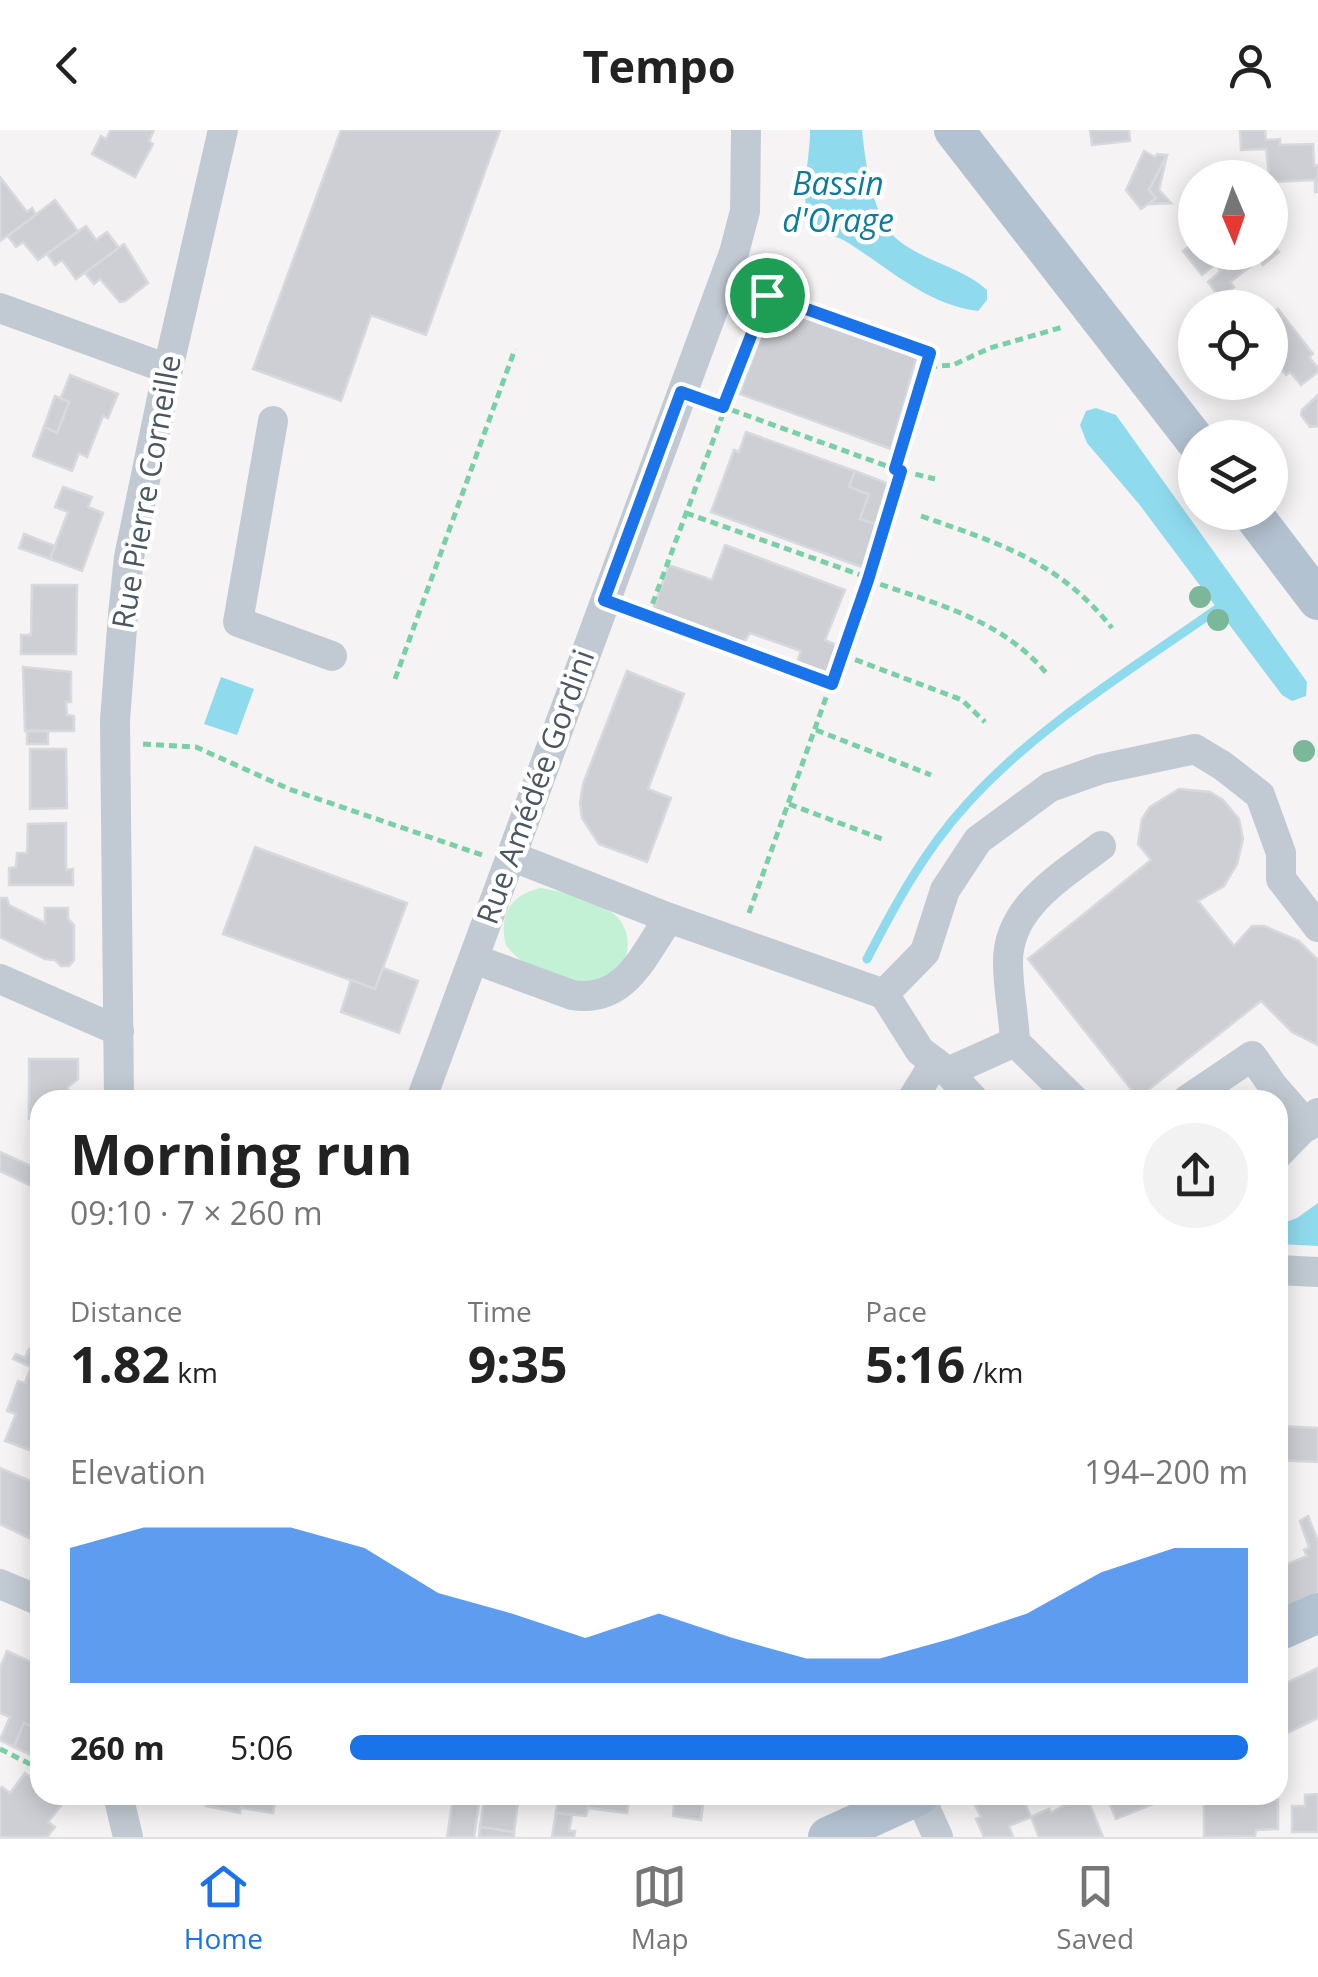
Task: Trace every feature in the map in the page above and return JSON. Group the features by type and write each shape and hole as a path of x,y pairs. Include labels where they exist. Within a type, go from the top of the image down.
{"main road":[{"path":"954,130 1179,420"},
{"path":"1265,530 1318,600"},
{"path":"1288,1627 1318,1613"},
{"path":"828,1837 897,1805"}],"street":[{"name":"Rue Pierre Corneille","path":"120,1090 115,744 129,557 223,130"},
{"name":"Rue Amédée Gordini","path":"426,1090 725,280 745,211 746,130"},
{"path":"0,308 168,368"},
{"path":"273,421 238,622 332,656"},
{"path":"872,990 925,952 945,890 978,840 1050,787 1101,769 1195,749 1260,795 1281,853 1280,879 1318,928"},
{"path":"1064,1090 1015,1042 1008,964 1012,928 1042,892 1101,846"},
{"path":"510,860 872,990 920,1051 964,1090"},
{"path":"474,958 572,995 607,994 623,984 669,918"},
{"path":"0,979 118,1031"},
{"path":"920,1090 942,1067 1015,1042"},
{"path":"1202,1090 1252,1056 1277,1090"},
{"path":"1288,1099 1313,1119 1288,1144"},
{"path":"1288,1270 1318,1272"},
{"path":"0,1584 30,1597"},
{"path":"120,1805 128,1837"},
{"path":"924,1805 938,1837"}],"path":[{"path":"648,616 767,295 930,353 869,579 749,913"},
{"path":"926,366 953,365 990,348 1074,323"},
{"path":"395,679 514,349"},
{"path":"681,392 898,470 934,479"},
{"path":"686,512 990,625 1025,648 1047,674"},
{"path":"921,516 1042,563 1076,588 1112,628"},
{"path":"604,600 832,684"},
{"path":"843,655 962,700 985,722"},
{"path":"816,730 931,775"},
{"path":"115,744 196,748 289,789 510,860"},
{"path":"789,804 882,838"},
{"path":"776,840 784,843"},
{"path":"0,1750 30,1764"}],"green space":[{"path":"541,888 590,901 622,923 627,951 613,975 599,983 578,982 532,966 506,945 504,924 509,908 522,895"}],"water":[{"name":"Bassin d'Orage","path":"810,130 862,130 876,205 889,231 909,248 987,290 987,300 978,311 926,294 811,222 805,203"},
{"path":"1096,408 1116,415 1178,502 1178,530 1198,530 1307,682 1306,696 1292,701 1282,695 1139,504 1087,443 1080,425 1086,411"},
{"path":"221,677 254,689 237,735 204,724"},
{"path":"1318,1203 1318,1246 1288,1244 1288,1221"}],"building":[{"path":"111,130 154,130 149,141 153,144 135,177 92,154 101,136 106,139"},
{"path":"341,130 500,130 426,335 371,315 341,401 253,369"},
{"path":"1090,130 1129,130 1130,141 1092,145"},
{"path":"1240,130 1265,130 1266,140 1280,139 1280,145 1313,144 1318,192 1315,180 1288,181 1288,160 1267,160 1266,149 1241,150"},
{"path":"1144,151 1155,157 1167,155 1149,190 1156,198 1141,209 1126,190"},
{"path":"1167,155 1159,190 1171,203 1149,204 1156,198 1149,190"},
{"path":"0,177 27,212 32,208 36,215 0,241"},
{"path":"55,200 78,231 38,260 23,242 16,247 8,236"},
{"path":"86,226 96,240 107,232 119,248 76,279 62,260 55,265 47,254"},
{"path":"124,244 148,283 120,302 100,279 94,284 85,273"},
{"path":"1246,270 1230,282 1234,287 1230,290 1214,290 1208,282 1221,271"},
{"path":"773,302 917,355 891,449 740,394"},
{"path":"1288,322 1313,354 1309,357 1318,368 1301,385 1290,372"},
{"path":"70,375 118,394 108,418 103,416 87,457 79,453 72,471 33,456 44,427 57,433 69,402 61,398"},
{"path":"1318,395 1318,426 1310,427 1301,415 1302,410"},
{"path":"55,396 69,402 57,433 44,427"},
{"path":"746,432 855,471 849,487 869,494 860,519 878,525 867,569 711,512 734,450 739,452"},
{"path":"855,471 889,484 878,525 860,519 869,494 849,487"},
{"path":"63,487 92,497 88,507 103,513 82,571 50,559 68,512 55,507"},
{"path":"24,534 55,546 50,559 19,548"},
{"path":"725,545 845,590 825,640 836,645 826,674 797,663 801,651 750,633 742,645 652,612 669,565 712,580"},
{"path":"32,585 77,585 76,654 21,654 21,635 31,635"},
{"path":"23,667 71,672 71,702 66,702 67,715 74,716 74,731 25,731"},
{"path":"627,671 684,694 648,789 671,798 647,862 599,844 582,818 580,803 583,784"},
{"path":"27,731 48,731 48,744 27,744"},
{"path":"30,749 66,749 67,808 30,809"},
{"path":"1179,789 1210,792 1223,800 1239,819 1243,839 1237,864 1224,886 1198,901 1234,946 1252,926 1264,926 1299,941 1318,960 1318,1045 1292,1032 1261,1001 1148,1090 1132,1090 1028,959 1151,860 1138,844 1142,819 1150,807"},
{"path":"66,823 66,870 73,869 73,885 9,885 9,868 16,867 17,853 27,853 28,824"},
{"path":"255,847 407,903 375,989 223,934"},
{"path":"0,898 7,898 9,905 45,923 45,908 68,908 68,919 74,925 74,960 69,966 61,966 0,937"},
{"path":"383,968 418,981 399,1033 341,1012 351,980 375,989"},
{"path":"29,1059 78,1059 78,1079 68,1090 30,1090 29,1119"},
{"path":"0,1152 30,1166 30,1185 0,1171"},
{"path":"30,1349 30,1367 13,1359 16,1354 25,1358"},
{"path":"30,1370 30,1450 5,1441 16,1414 7,1411 18,1381 25,1383"},
{"path":"1288,1426 1318,1428 1318,1462 1288,1460"},
{"path":"0,1468 30,1481 30,1536 0,1524"},
{"path":"1308,1516 1318,1541 1318,1593 1288,1606 1288,1564 1307,1556 1304,1550 1309,1547 1300,1521"},
{"path":"7,1651 30,1661 30,1726 24,1723 14,1747 0,1740 10,1717 0,1713 0,1668"},
{"path":"1318,1668 1318,1718 1288,1733 1288,1682"},
{"path":"24,1723 30,1726 30,1754 14,1747"},
{"path":"25,1773 30,1777 30,1805 62,1805 48,1822 55,1827 47,1837 0,1837 0,1789 10,1793"},
{"path":"1318,1794 1318,1832 1292,1832 1292,1806 1305,1806 1305,1795"},
{"path":"274,1805 273,1813 241,1808 240,1813 206,1806"},
{"path":"452,1805 479,1805 474,1837 447,1837"},
{"path":"483,1805 518,1805 514,1832 480,1827"},
{"path":"557,1805 628,1805 627,1813 588,1808 586,1816 556,1813"},
{"path":"674,1805 703,1805 701,1820 673,1816"},
{"path":"975,1805 1026,1805 1031,1817 1009,1826 1013,1837 984,1837 976,1819 981,1817"},
{"path":"1064,1805 1090,1805 1103,1837 1039,1837 1031,1817 1049,1809 1051,1813"},
{"path":"1110,1805 1151,1805 1116,1819"},
{"path":"1204,1805 1278,1805 1278,1829 1256,1830 1255,1836 1204,1837"},
{"path":"556,1813 572,1815 569,1831 575,1831 574,1837 552,1837"},
{"path":"480,1827 514,1832 514,1837 479,1837"}],"waterway":[{"path":"867,959 924,860 994,776 1086,700 1217,609"}],"route":[{"path":"767,295 930,353 895,469 901,471 832,684 604,600 681,392 723,407 767,295"}]}
